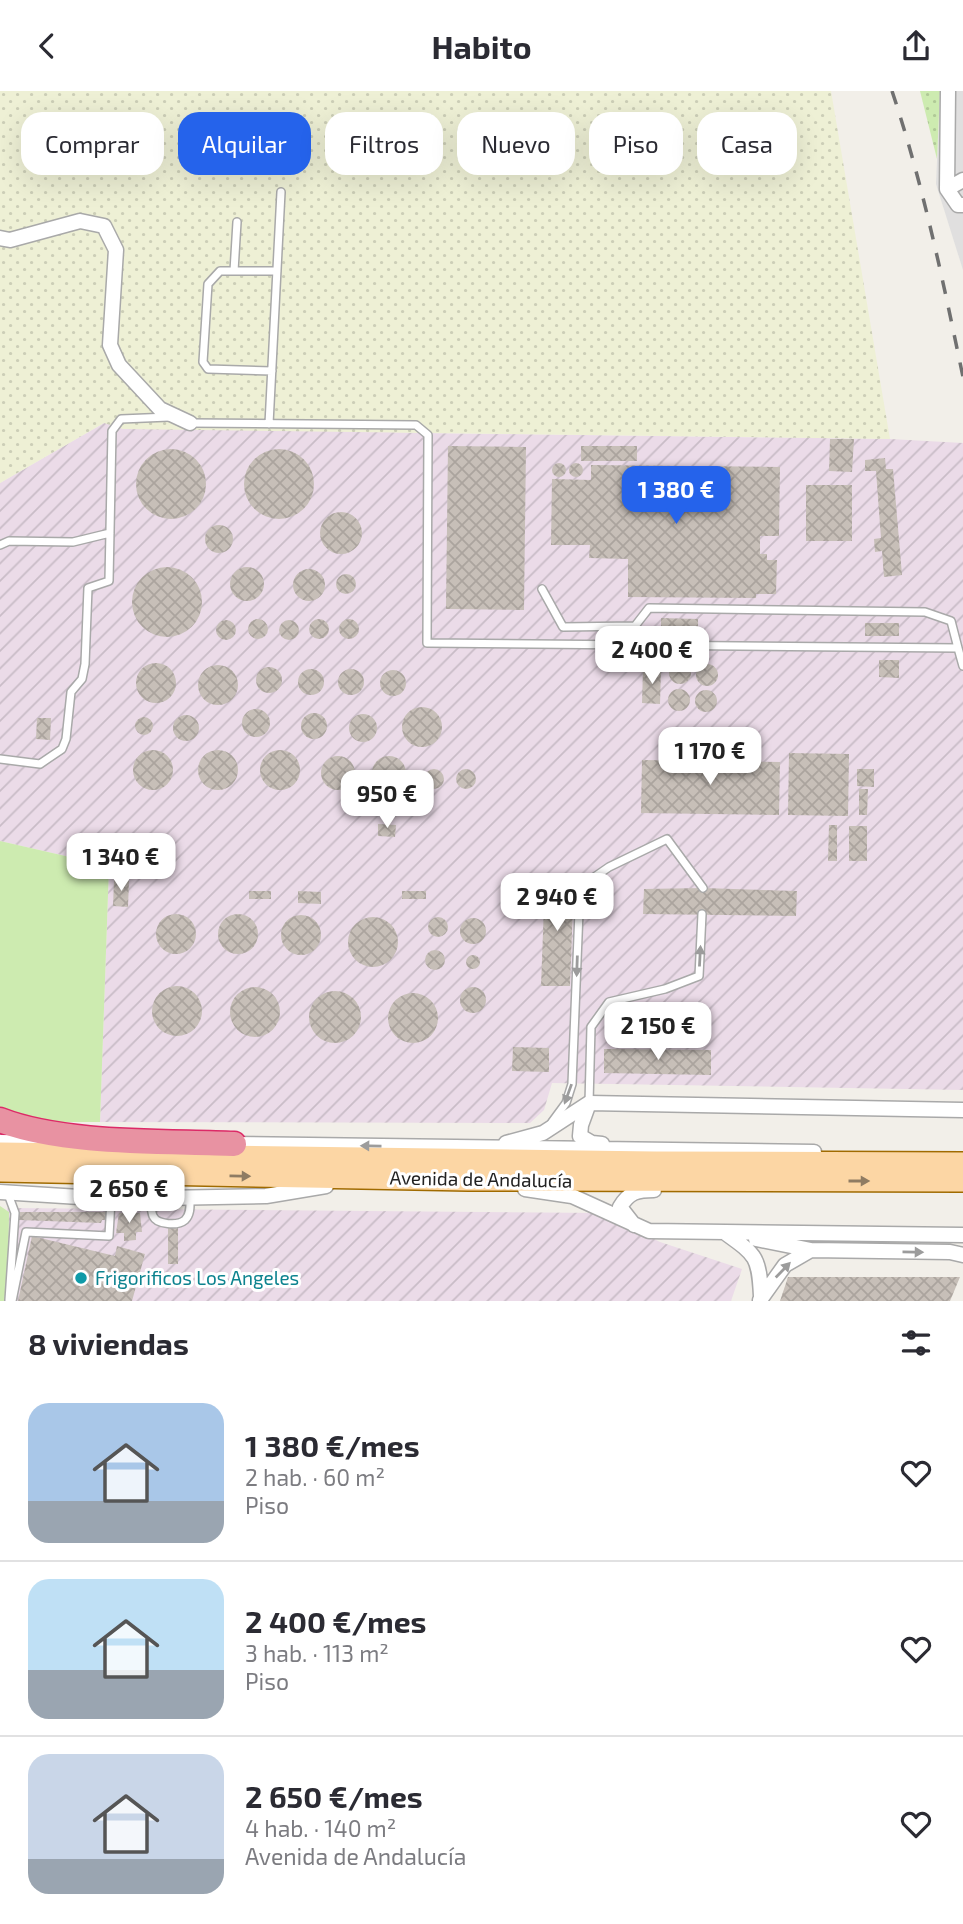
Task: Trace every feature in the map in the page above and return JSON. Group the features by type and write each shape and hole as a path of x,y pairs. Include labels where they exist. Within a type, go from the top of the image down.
{"highway":[{"path":"0,1120 20,1128 90,1138 234,1144"}],"main road":[{"name":"Avenida de Andalucía","path":"0,1153 654,1162 963,1162"},
{"name":"Avenida de Andalucía","path":"0,1171 468,1180 963,1181"}],"street":[{"path":"948,91 947,189 958,205 963,205"},
{"path":"947,189 963,180"},
{"path":"0,238 10,240 80,221 104,226 116,250 110,345 119,365 160,409 190,423"},
{"path":"589,1104 580,1125 580,1136 592,1143 657,1150"},
{"path":"488,1148 543,1133 589,1104 963,1110"},
{"path":"0,1142 865,1153 963,1162"},
{"path":"4,1193 111,1199 266,1196 368,1178"},
{"path":"468,1180 572,1196 649,1231 963,1235"},
{"path":"635,1226 620,1207 626,1196 637,1190 769,1191 824,1181"},
{"path":"317,1186 515,1188"},
{"path":"724,1232 811,1250 950,1252 963,1255"},
{"path":"724,1232 755,1256 760,1276 761,1299"},
{"path":"761,1299 785,1265 811,1250"}],"lane":[{"path":"269,424 281,192"},
{"path":"234,271 236,222"},
{"path":"272,371 208,369 203,362 208,284 219,271 277,271"},
{"path":"0,759 40,764 62,749 66,739 71,692 82,680 85,664 88,588 109,581 112,431 121,419 175,416"},
{"path":"190,423 416,425 428,435 427,643 958,648"},
{"path":"0,545 9,541 73,543 110,533"},
{"path":"542,589 563,627 635,626 649,608 925,612 951,621 963,666"},
{"path":"543,1133 566,1103 572,1084 580,887 609,867 667,839 703,888"},
{"path":"589,1104 591,1027 609,1002 665,989 699,976 702,914"},
{"path":"4,1193 15,1213 11,1301"},
{"path":"150,1198 152,1215 162,1223 180,1223 190,1212 190,1198"},
{"path":"11,1301 26,1232 109,1235 111,1199"}],"shaded area":[{"path":"940,91 963,91 963,270 936,184"},
{"path":"104,423 421,433 890,439 963,443 963,1090 552,1083 544,1110 530,1123 100,1122 109,866 0,841 0,483"},
{"path":"7,1208 602,1213 660,1242 742,1269 731,1301 3,1301"}],"green space":[{"path":"0,91 831,91 890,439 123,429 104,423 0,483"},
{"path":"920,91 940,91 937,159"},
{"path":"0,841 109,866 100,1122 0,1122"},
{"path":"0,1206 9,1212 8,1301 0,1301"}],"building":[{"path":"830,439 854,439 852,472 829,471"},
{"path":"448,446 526,447 524,610 446,609"},
{"path":"581,446 637,446 637,461 581,461"},
{"path":"171,449 196,459 206,484 196,509 171,519 146,509 136,484 146,459"},
{"path":"279,449 304,459 314,484 304,509 279,519 254,509 244,484 254,459"},
{"path":"885,458 886,469 893,469 902,575 884,577 882,551 875,552 874,539 881,538 876,471 865,471 865,460"},
{"path":"556,463 562,463 566,470 562,477 556,477 552,473 552,467"},
{"path":"573,463 579,463 583,470 579,477 573,477 569,473 569,467"},
{"path":"591,465 780,467 779,536 760,536 760,554 767,554 767,560 777,560 776,594 756,594 756,598 628,597 628,559 589,558 590,545 551,545 552,479 591,480"},
{"path":"806,485 852,485 852,541 806,541"},
{"path":"341,512 356,518 362,533 356,548 341,554 326,548 320,533 326,518"},
{"path":"219,525 229,529 233,539 229,549 219,553 209,549 205,539 209,529"},
{"path":"167,567 192,577 202,602 192,627 167,637 142,627 132,602 142,577"},
{"path":"247,567 259,572 264,584 259,596 247,601 235,596 230,584 235,572"},
{"path":"309,569 320,574 325,585 320,596 309,601 298,596 293,585 298,574"},
{"path":"346,574 353,577 356,584 353,591 346,594 339,591 336,584 339,577"},
{"path":"661,618 698,619 698,632 661,631"},
{"path":"258,619 265,622 268,629 265,636 258,639 251,636 248,629 251,622"},
{"path":"319,619 326,622 329,629 326,636 319,639 312,636 309,629 312,622"},
{"path":"349,619 356,622 359,629 356,636 349,639 342,636 339,629 342,622"},
{"path":"226,620 233,623 236,630 233,637 226,640 219,637 216,630 219,623"},
{"path":"289,620 296,623 299,630 296,637 289,640 282,637 279,630 282,623"},
{"path":"865,623 899,623 899,636 865,636"},
{"path":"879,660 899,660 899,678 879,677"},
{"path":"680,662 688,665 691,673 688,681 680,684 672,681 669,673 672,665"},
{"path":"156,663 170,669 176,683 170,697 156,703 142,697 136,683 142,669"},
{"path":"707,664 715,667 718,675 715,683 707,686 699,683 696,675 699,667"},
{"path":"218,665 232,671 238,685 232,699 218,705 204,699 198,685 204,671"},
{"path":"269,667 278,671 282,680 278,689 269,693 260,689 256,680 260,671"},
{"path":"311,669 320,673 324,682 320,691 311,695 302,691 298,682 302,673"},
{"path":"351,669 360,673 364,682 360,691 351,695 342,691 338,682 342,673"},
{"path":"643,669 661,669 660,704 642,703"},
{"path":"393,670 402,674 406,683 402,692 393,696 384,692 380,683 384,674"},
{"path":"679,689 687,692 690,700 687,708 679,711 671,708 668,700 671,692"},
{"path":"706,690 714,693 717,701 714,709 706,712 698,709 695,701 698,693"},
{"path":"422,707 430,708 436,713 441,719 441,735 436,741 430,746 422,747 414,746 408,741 403,735 402,727 403,719 408,713 414,708"},
{"path":"256,709 266,713 270,723 266,733 256,737 246,733 242,723 246,713"},
{"path":"314,713 323,717 327,726 323,735 314,739 305,735 301,726 305,717"},
{"path":"363,714 373,718 377,728 373,738 363,742 353,738 349,728 353,718"},
{"path":"186,715 195,719 199,728 195,737 186,741 177,737 173,728 177,719"},
{"path":"144,717 150,720 153,726 150,732 144,735 138,732 135,726 138,720"},
{"path":"37,718 51,718 50,740 36,739"},
{"path":"153,750 167,756 173,770 167,784 153,790 139,784 133,770 139,756"},
{"path":"218,750 232,756 238,770 232,784 218,790 204,784 198,770 204,756"},
{"path":"280,750 294,756 300,770 294,784 280,790 266,784 260,770 266,756"},
{"path":"789,753 849,754 848,816 788,815"},
{"path":"338,756 350,761 355,773 350,785 338,790 326,785 321,773 326,761"},
{"path":"389,756 401,761 406,773 401,785 389,790 377,785 372,773 377,761"},
{"path":"642,760 780,762 779,815 641,813"},
{"path":"434,769 441,772 444,779 441,786 434,789 427,786 424,779 427,772"},
{"path":"466,769 473,772 476,779 473,786 466,789 459,786 456,779 459,772"},
{"path":"857,769 874,769 874,787 857,786"},
{"path":"859,789 868,789 867,815 859,815"},
{"path":"378,824 396,825 395,837 378,836"},
{"path":"829,825 837,825 837,861 828,861"},
{"path":"849,826 867,826 867,861 849,861"},
{"path":"133,837 173,839 172,863 132,862"},
{"path":"545,879 574,880 570,986 541,986"},
{"path":"114,880 129,881 128,907 113,906"},
{"path":"644,889 797,891 796,916 643,914"},
{"path":"249,891 271,891 271,899 249,899"},
{"path":"298,891 321,892 321,904 298,903"},
{"path":"402,891 426,891 426,899 402,899"},
{"path":"176,914 184,915 190,920 195,926 195,942 190,948 184,953 176,954 168,953 162,948 157,942 156,934 157,926 162,920 168,915"},
{"path":"238,914 252,920 258,934 252,948 238,954 224,948 218,934 224,920"},
{"path":"301,915 315,921 321,935 315,949 301,955 287,949 281,935 287,921"},
{"path":"373,917 391,924 398,942 391,960 373,967 355,960 348,942 355,924"},
{"path":"438,917 445,920 448,927 445,934 438,937 431,934 428,927 431,920"},
{"path":"473,918 482,922 486,931 482,940 473,944 464,940 460,931 464,922"},
{"path":"435,950 442,953 445,960 442,967 435,970 428,967 425,960 428,953"},
{"path":"473,955 478,957 478,967 473,969 468,967 466,962 468,957"},
{"path":"167,987 187,987 201,1001 201,1021 187,1035 167,1035 153,1021 153,1001"},
{"path":"255,987 273,994 280,1012 273,1030 255,1037 237,1030 230,1012 237,994"},
{"path":"473,987 482,991 486,1000 482,1009 473,1013 464,1009 460,1000 464,991"},
{"path":"335,991 345,993 353,999 359,1007 359,1027 353,1035 345,1041 335,1043 325,1041 317,1035 311,1027 309,1017 311,1007 317,999 325,993"},
{"path":"413,993 431,1000 438,1018 431,1036 413,1043 395,1036 388,1018 395,1000"},
{"path":"513,1047 549,1048 549,1072 512,1071"},
{"path":"604,1049 711,1050 711,1075 604,1073"},
{"path":"18,1212 107,1212 106,1220 101,1223 19,1220"},
{"path":"119,1213 140,1213 142,1232 136,1232 136,1240 124,1241 124,1233 116,1233"},
{"path":"168,1227 178,1227 178,1264 168,1264"},
{"name":"Frigorificos Los Angeles","path":"32,1236 115,1256 117,1246 145,1254 132,1301 18,1301"},
{"path":"788,1277 960,1277 950,1301 780,1301"}],"railway":[{"path":"892,91 923,197 963,377"}],"place":[{"name":"Frigorificos Los Angeles","path":"81,1278"}]}
